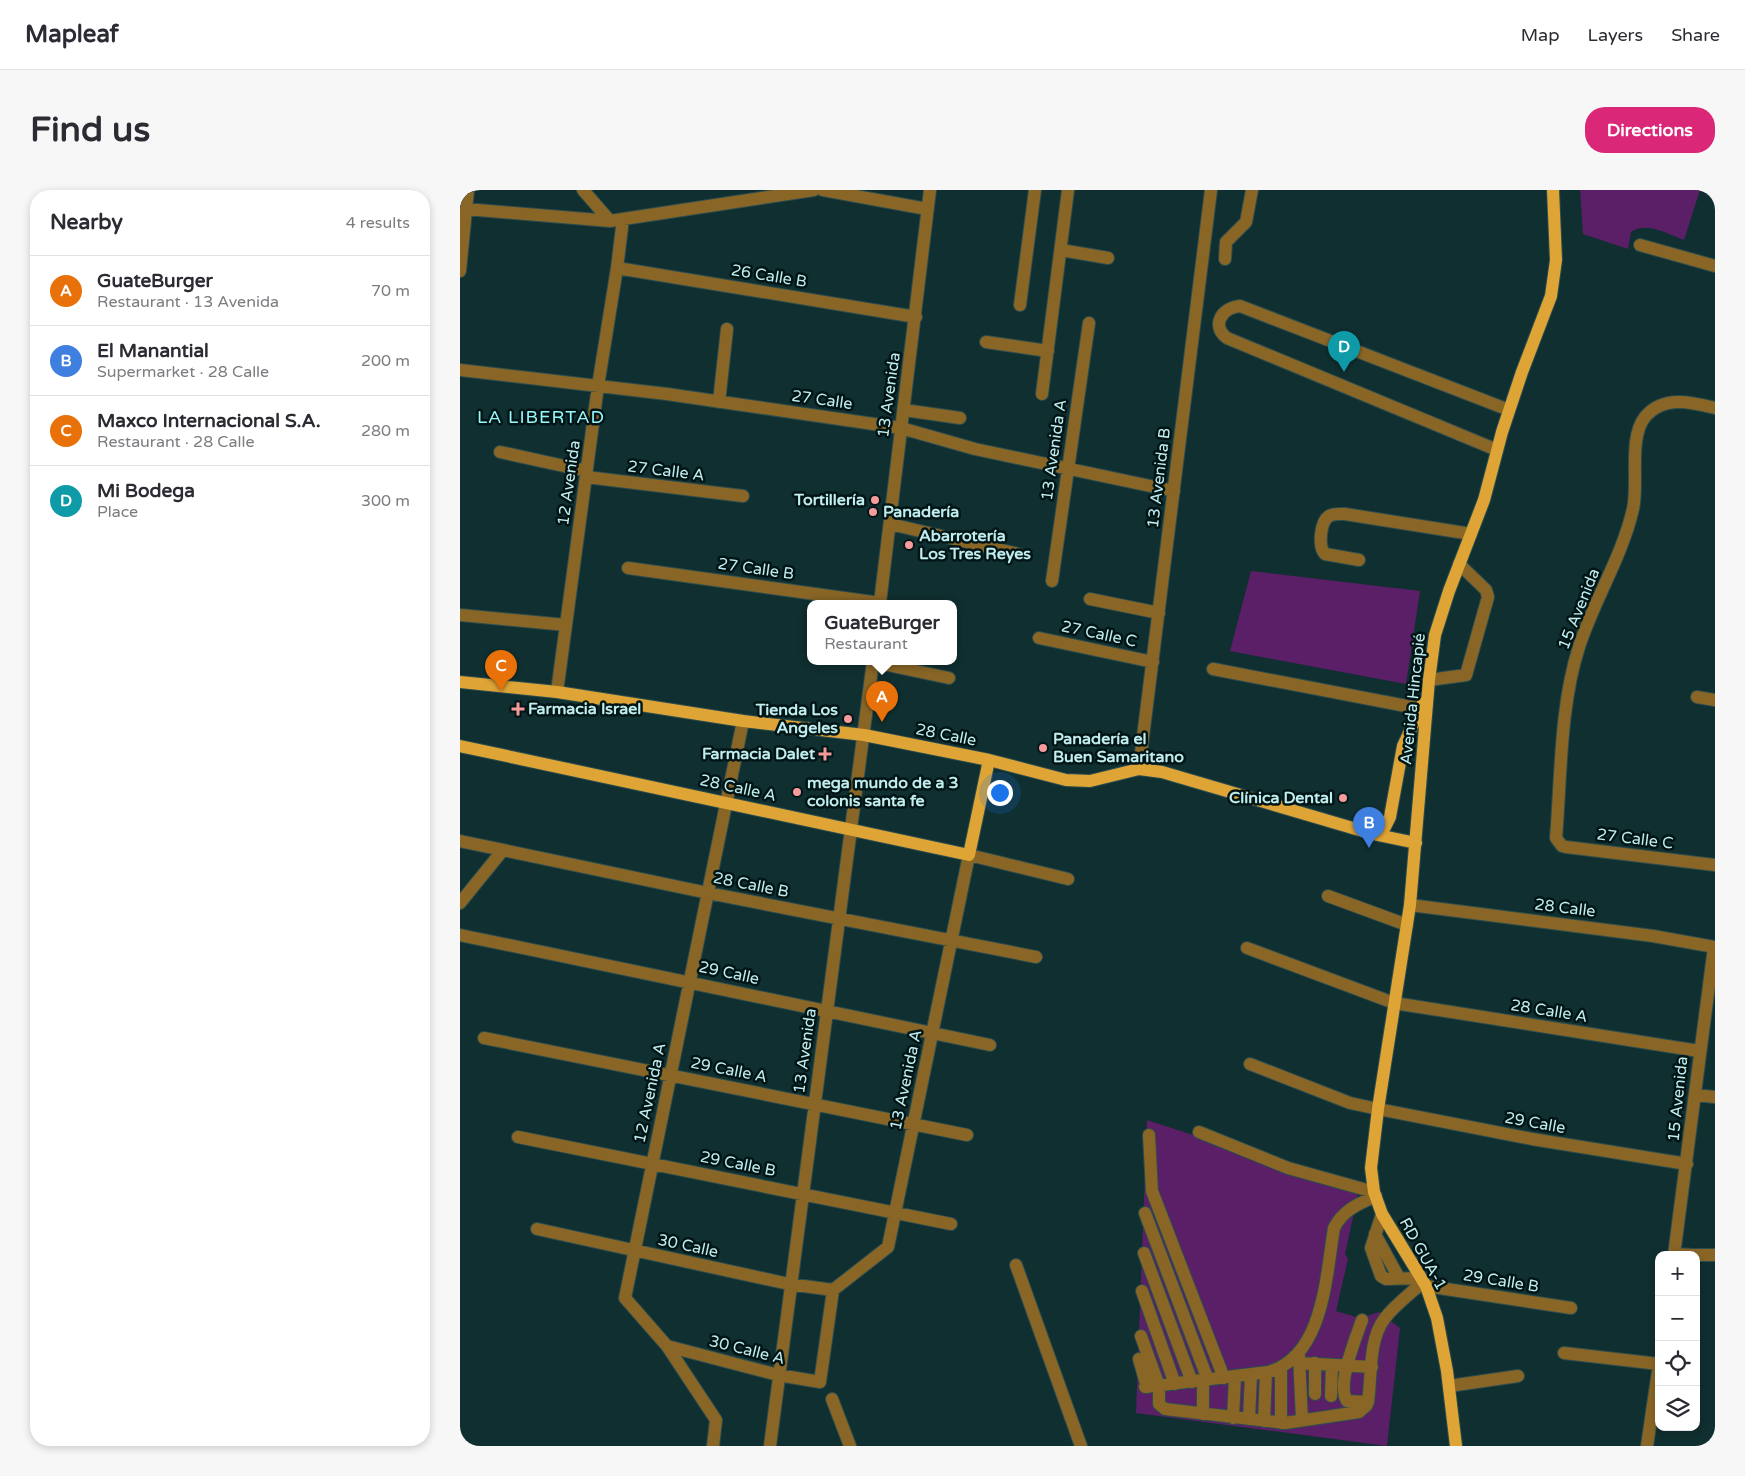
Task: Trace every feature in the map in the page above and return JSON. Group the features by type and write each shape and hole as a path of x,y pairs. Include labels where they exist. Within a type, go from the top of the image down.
{"main road":[{"name":"Avenida Hincapié","path":"1378,1109 1410,905 1429,682 1436,635 1459,564 1484,500 1509,410 1551,296 1555,280 1556,260 1553,190"},
{"name":"28 Calle","path":"460,682 557,692 743,721 864,736 988,760 1066,780 1081,782 1139,769 1162,772 1373,834 1416,843"},
{"path":"1373,834 1385,827 1390,817 1403,746 1422,709 1429,682"},
{"name":"28 Calle A","path":"460,746 969,855"},
{"name":"13 Avenida A","path":"969,855 988,760"},
{"name":"RD GUA-1","path":"1378,1109 1371,1168 1375,1194 1382,1214 1423,1282 1437,1318 1449,1386 1456,1446"}],"street":[{"path":"460,271 468,190"},
{"path":"583,190 610,221"},
{"path":"466,209 610,221 814,190"},
{"path":"823,190 928,209"},
{"name":"13 Avenida","path":"880,600 930,190"},
{"path":"1020,304 1035,190"},
{"name":"13 Avenida A","path":"1042,394 1068,190"},
{"name":"13 Avenida B","path":"1139,769 1211,190"},
{"path":"1225,259 1229,238 1246,222 1252,190"},
{"name":"12 Avenida","path":"557,692 598,386 623,218"},
{"path":"1640,245 1715,266"},
{"path":"1061,250 1108,258"},
{"name":"26 Calle B","path":"617,268 916,317"},
{"path":"1497,450 1227,338 1221,333 1219,326 1223,312 1230,307 1240,306 1509,410"},
{"name":"13 Avenida A","path":"1052,581 1089,323"},
{"path":"719,402 727,329"},
{"path":"986,342 1048,351"},
{"name":"27 Calle","path":"460,370 598,386 901,428 975,449 1174,491"},
{"name":"15 Avenida","path":"1556,838 1571,677 1579,646 1611,572 1633,508 1637,432 1645,417 1661,403 1689,401 1715,408"},
{"path":"904,410 960,418"},
{"name":"27 Calle A","path":"500,452 586,474 743,496"},
{"path":"1359,560 1325,554 1322,551 1320,546 1325,520 1330,516 1345,514 1471,534"},
{"path":"890,524 1018,554"},
{"path":"1429,682 1466,674 1488,597 1486,590 1459,564"},
{"name":"27 Calle B","path":"628,568 858,600"},
{"path":"1090,598 1159,613"},
{"path":"460,614 566,625"},
{"name":"27 Calle C","path":"1039,638 1152,662"},
{"name":"13 Avenida","path":"770,1446 789,1284 804,1193 814,1104 873,665"},
{"path":"891,665 949,678"},
{"path":"1213,669 1422,709"},
{"path":"1697,697 1715,700"},
{"name":"12 Avenida A","path":"713,1446 716,1420 667,1346 626,1298 743,721"},
{"name":"27 Calle C","path":"1556,838 1562,846 1566,847 1714,862"},
{"name":"28 Calle B","path":"460,841 708,893 1036,958"},
{"path":"460,903 502,850"},
{"name":"13 Avenida A","path":"834,1290 888,1247 969,855"},
{"name":"28 Calle A","path":"969,855 1068,879"},
{"path":"1328,896 1407,925"},
{"name":"28 Calle","path":"1410,905 1653,936 1714,947"},
{"name":"29 Calle","path":"460,935 990,1044"},
{"name":"15 Avenida","path":"1674,1251 1700,1051 1709,1035 1714,947"},
{"name":"28 Calle A","path":"1247,948 1394,1004 1700,1051"},
{"name":"29 Calle A","path":"484,1038 968,1135"},
{"name":"29 Calle","path":"1250,1064 1350,1103 1532,1139 1687,1164"},
{"path":"1695,1095 1715,1096"},
{"path":"1199,1132 1288,1168 1375,1194"},
{"path":"1149,1135 1152,1191 1229,1377 1233,1418"},
{"name":"29 Calle B","path":"518,1137 896,1211 951,1224"},
{"path":"1150,1387 1266,1373 1281,1369 1299,1357 1319,1318 1334,1228 1338,1220 1349,1209 1375,1194"},
{"path":"1145,1214 1191,1335 1201,1381 1203,1414"},
{"name":"29 Calle B","path":"1382,1214 1372,1254 1381,1276 1386,1279 1399,1278 1571,1308"},
{"name":"30 Calle","path":"537,1230 789,1284 834,1290"},
{"path":"1160,1252 1174,1248"},
{"path":"1144,1253 1176,1340 1201,1381"},
{"path":"1700,1255 1715,1255"},
{"path":"1016,1265 1080,1446"},
{"path":"1141,1336 1150,1387 1161,1407 1282,1423 1359,1412 1368,1402 1374,1346 1379,1328 1384,1318 1423,1282"},
{"path":"1158,1292 1172,1286"},
{"name":"30 Calle A","path":"667,1346 778,1375 820,1382 834,1290"},
{"path":"1142,1291 1175,1384"},
{"path":"1362,1320 1346,1365 1345,1399 1351,1402 1368,1402"},
{"path":"1176,1340 1191,1335"},
{"path":"1564,1353 1655,1364"},
{"path":"1299,1357 1315,1364 1372,1367"},
{"path":"1299,1357 1302,1420"},
{"path":"1315,1364 1315,1394"},
{"path":"1331,1396 1332,1364"},
{"path":"1281,1369 1282,1423"},
{"path":"1264,1421 1266,1373"},
{"path":"1249,1420 1251,1375"},
{"path":"1449,1386 1518,1376"},
{"path":"1647,1446 1656,1386"},
{"path":"832,1399 850,1446"}],"shaded area":[{"path":"1580,190 1700,190 1684,240 1664,232 1643,228 1631,232 1628,249 1583,234"},
{"path":"1251,571 1420,591 1406,684 1230,651"},
{"path":"1147,1120 1359,1189 1345,1254 1348,1259 1336,1311 1360,1318 1379,1312 1400,1328 1387,1446 1136,1413"}],"place":[{"name":"Mi Bodega","path":"1344,372"},
{"name":"Tortillería","path":"875,500"},
{"name":"Panadería","path":"873,512"},
{"name":"Abarrotería Los Tres Reyes","path":"909,545"},
{"name":"Maxco Internacional S.A.","path":"501,691"},
{"name":"Farmacia Israel","path":"518,709"},
{"name":"Tienda Los Angeles","path":"848,719"},
{"name":"GuateBurger","path":"882,722"},
{"name":"Panadería el Buen Samaritano","path":"1043,748"},
{"name":"Farmacia Dalet","path":"825,754"},
{"name":"mega mundo de a 3 colonis santa fe","path":"797,792"},
{"name":"Clínica Dental","path":"1343,798"},
{"name":"El Manantial","path":"1369,848"}],"district":[{"name":"LA LIBERTAD","path":"541,417"}]}
